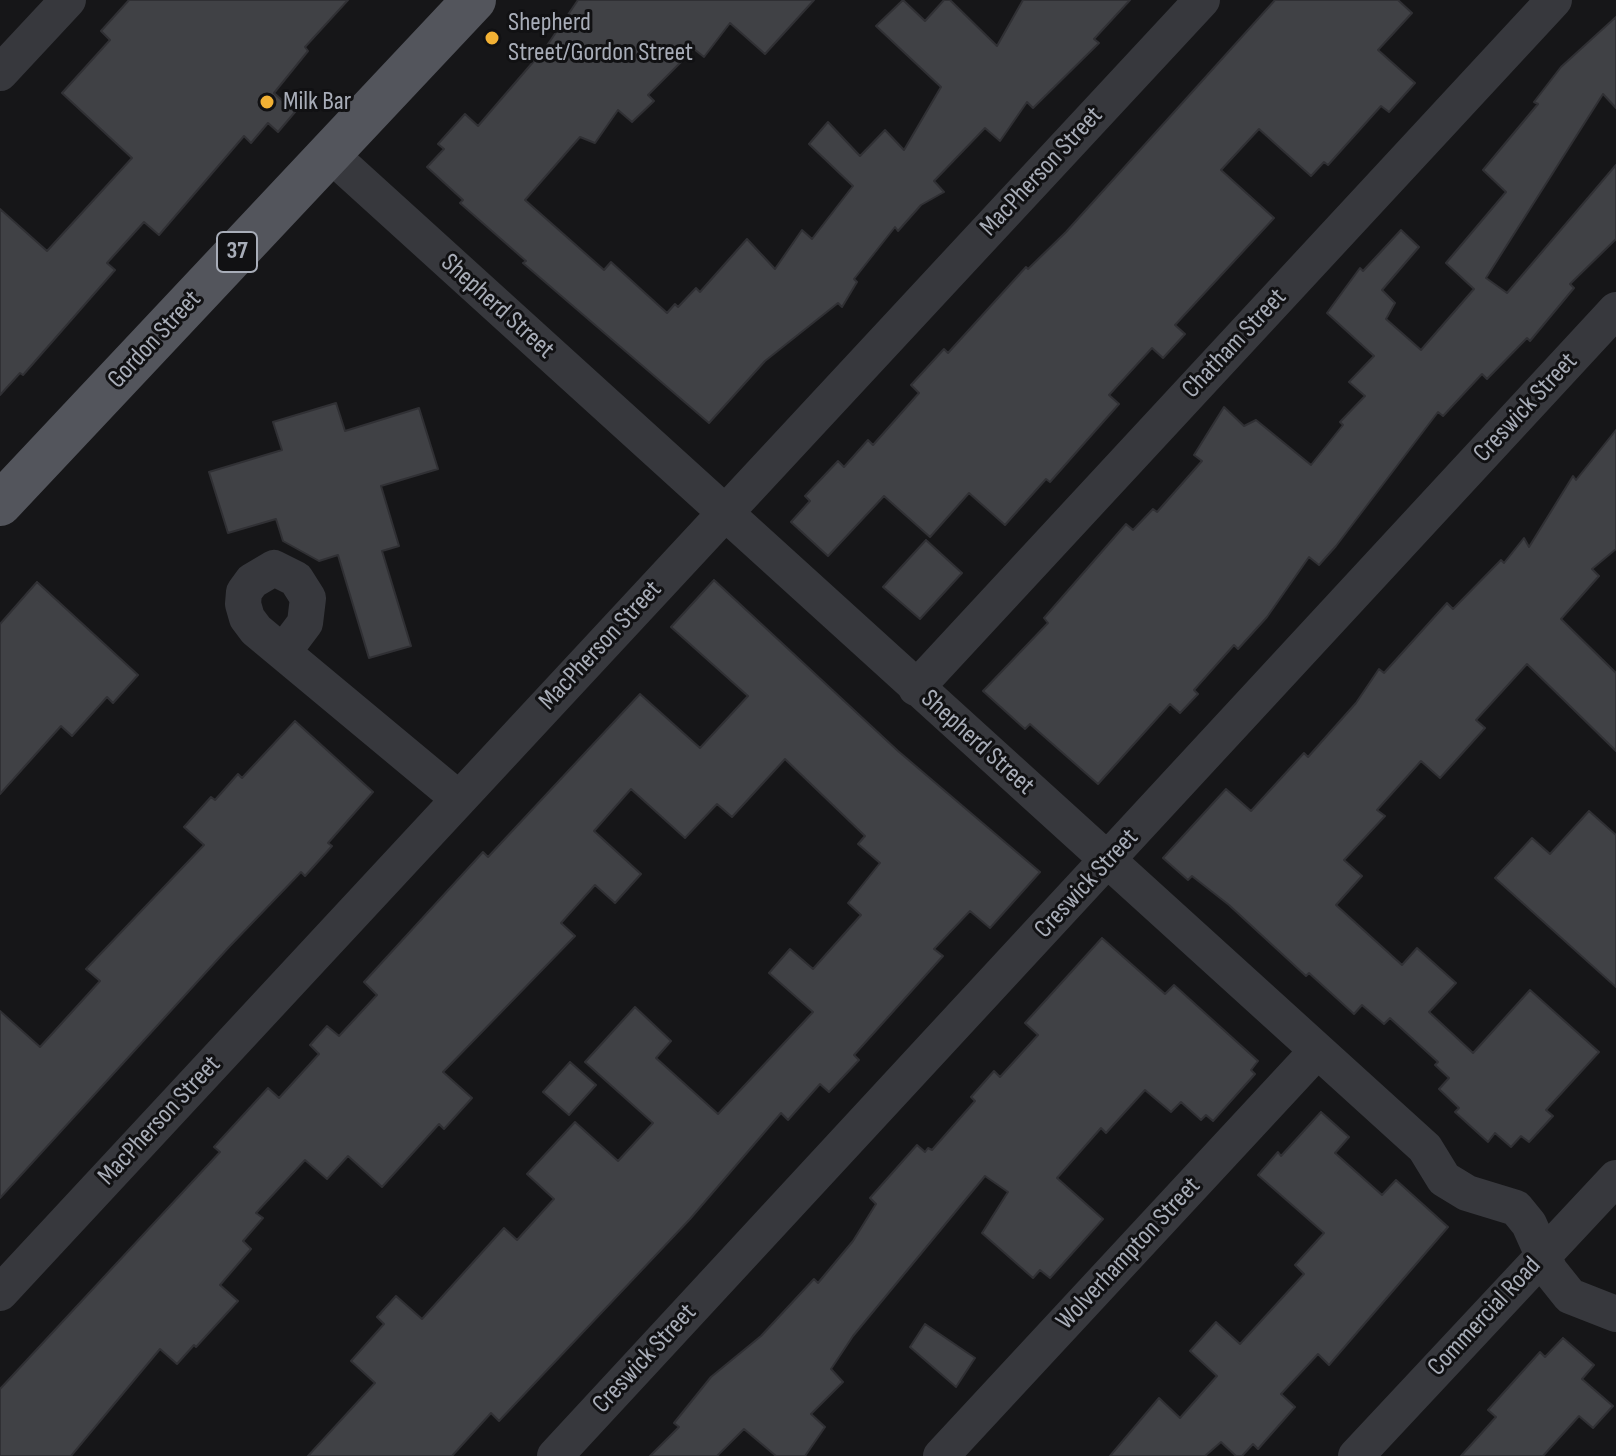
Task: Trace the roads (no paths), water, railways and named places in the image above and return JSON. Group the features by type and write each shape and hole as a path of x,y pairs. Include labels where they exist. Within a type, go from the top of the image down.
{"main road":[{"name":"Gordon Street","path":"0,504 474,0"}],"street":[{"path":"0,73 68,0"},
{"name":"MacPherson Street","path":"0,1293 1202,0"},
{"name":"Chatham Street","path":"916,688 1554,0"},
{"name":"Shepherd Street","path":"330,154 1425,1148 1439,1174 1450,1184 1516,1208 1529,1224 1553,1276 1570,1296 1616,1314"},
{"name":"Creswick Street","path":"555,1456 1616,310"},
{"path":"284,651 459,799"},
{"name":"Wolverhampton Street","path":"941,1456 1317,1051"},
{"name":"Commercial Road","path":"1356,1456 1616,1178"}],"place":[{"name":"Shepherd Street/Gordon Street","path":"492,38"},
{"name":"Milk Bar","path":"267,102"}]}
